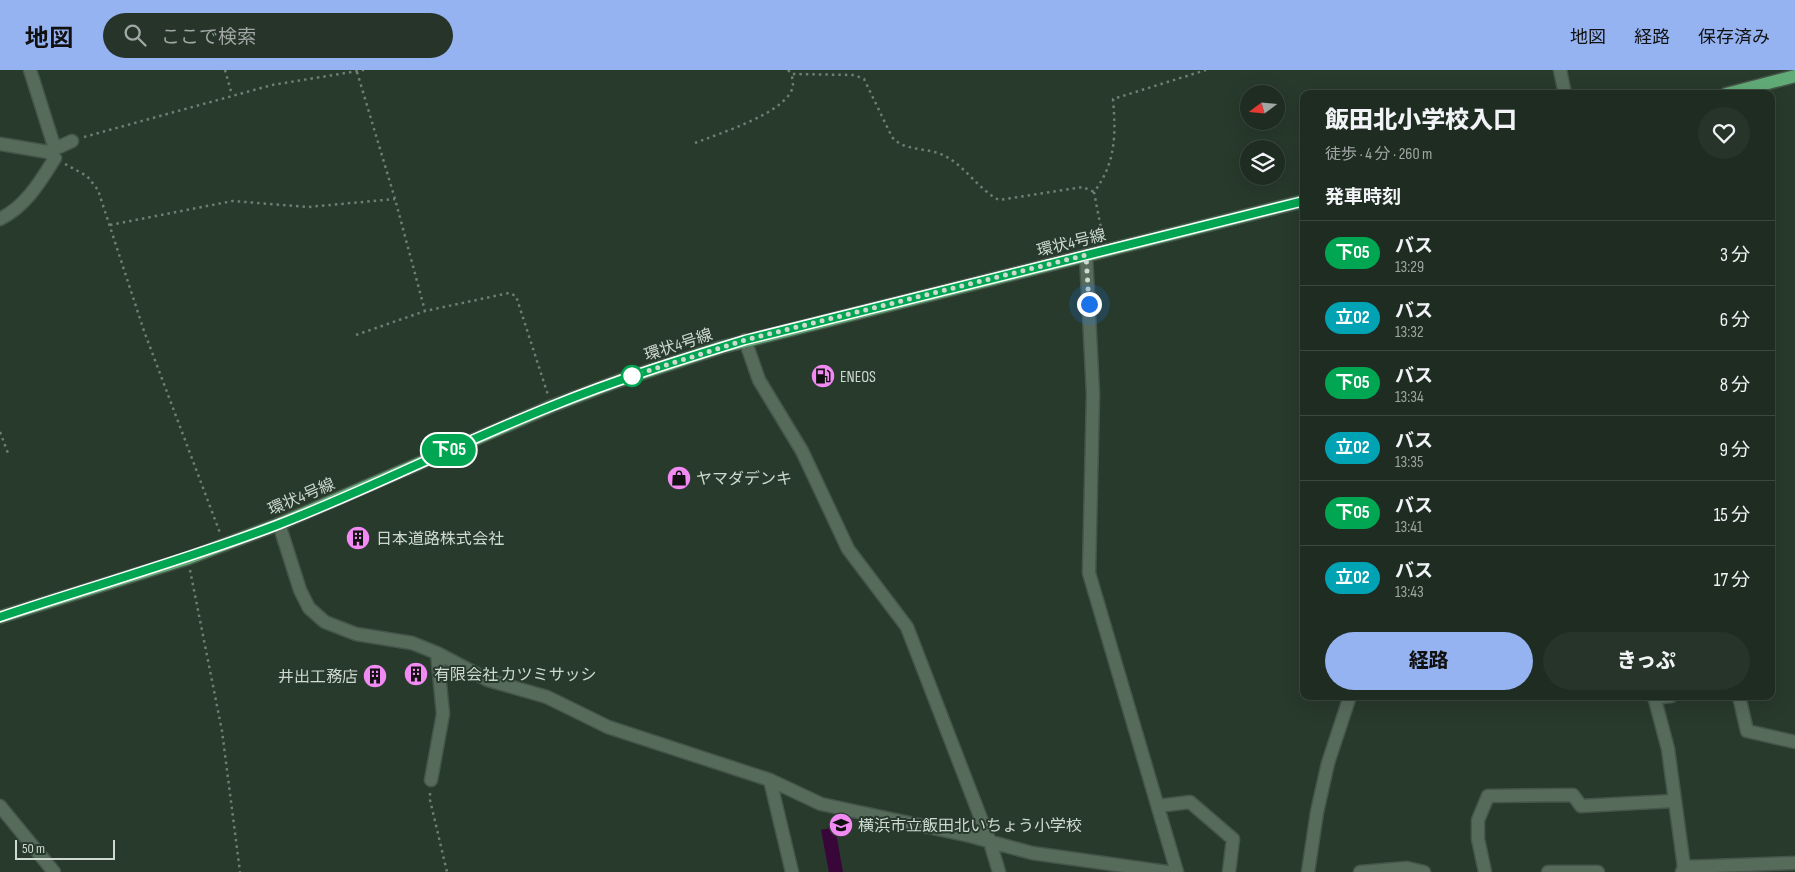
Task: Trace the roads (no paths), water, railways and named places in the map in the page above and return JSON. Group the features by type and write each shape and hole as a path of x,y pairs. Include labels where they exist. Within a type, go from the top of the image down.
{"main road":[{"path":"1744,90 1795,79"},
{"name":"環状4号線","path":"0,617 188,558 279,524 552,406 618,381 745,340 1300,202"}],"street":[{"path":"30,70 53,153"},
{"path":"1560,70 1564,90"},
{"path":"0,219 12,213 33,192 53,153 72,141"},
{"path":"0,144 53,153"},
{"path":"1086,255 1093,394 1089,573 1178,872"},
{"path":"745,340 759,380 802,451 848,549 908,627 990,842 999,872"},
{"path":"279,524 300,590 309,608 325,622 356,634 412,643 436,653 488,680 547,697 608,727 770,780 821,804 990,842 1032,854 1166,872"},
{"path":"432,780 444,714 436,653"},
{"path":"1308,872 1317,812 1328,763 1349,700"},
{"path":"1655,700 1668,749 1683,869 1795,863"},
{"path":"1740,700 1747,731 1795,742"},
{"path":"770,780 792,872"},
{"path":"1485,872 1478,839 1478,820 1488,796 1573,795 1581,806 1673,801"},
{"path":"1158,806 1190,802 1233,839 1229,872"},
{"path":"0,806 54,872"},
{"path":"1360,872 1407,868 1424,872"},
{"path":"1548,872 1598,872"}],"place":[{"name":"ENEOS","path":"823,376"},
{"name":"ヤマダデンキ","path":"679,478"},
{"name":"日本道路株式会社","path":"358,538"},
{"name":"有限会社 カツミサッシ","path":"416,674"},
{"name":"井出工務店","path":"375,676"},
{"name":"横浜市立飯田北いちょう小学校","path":"841,825"}]}
